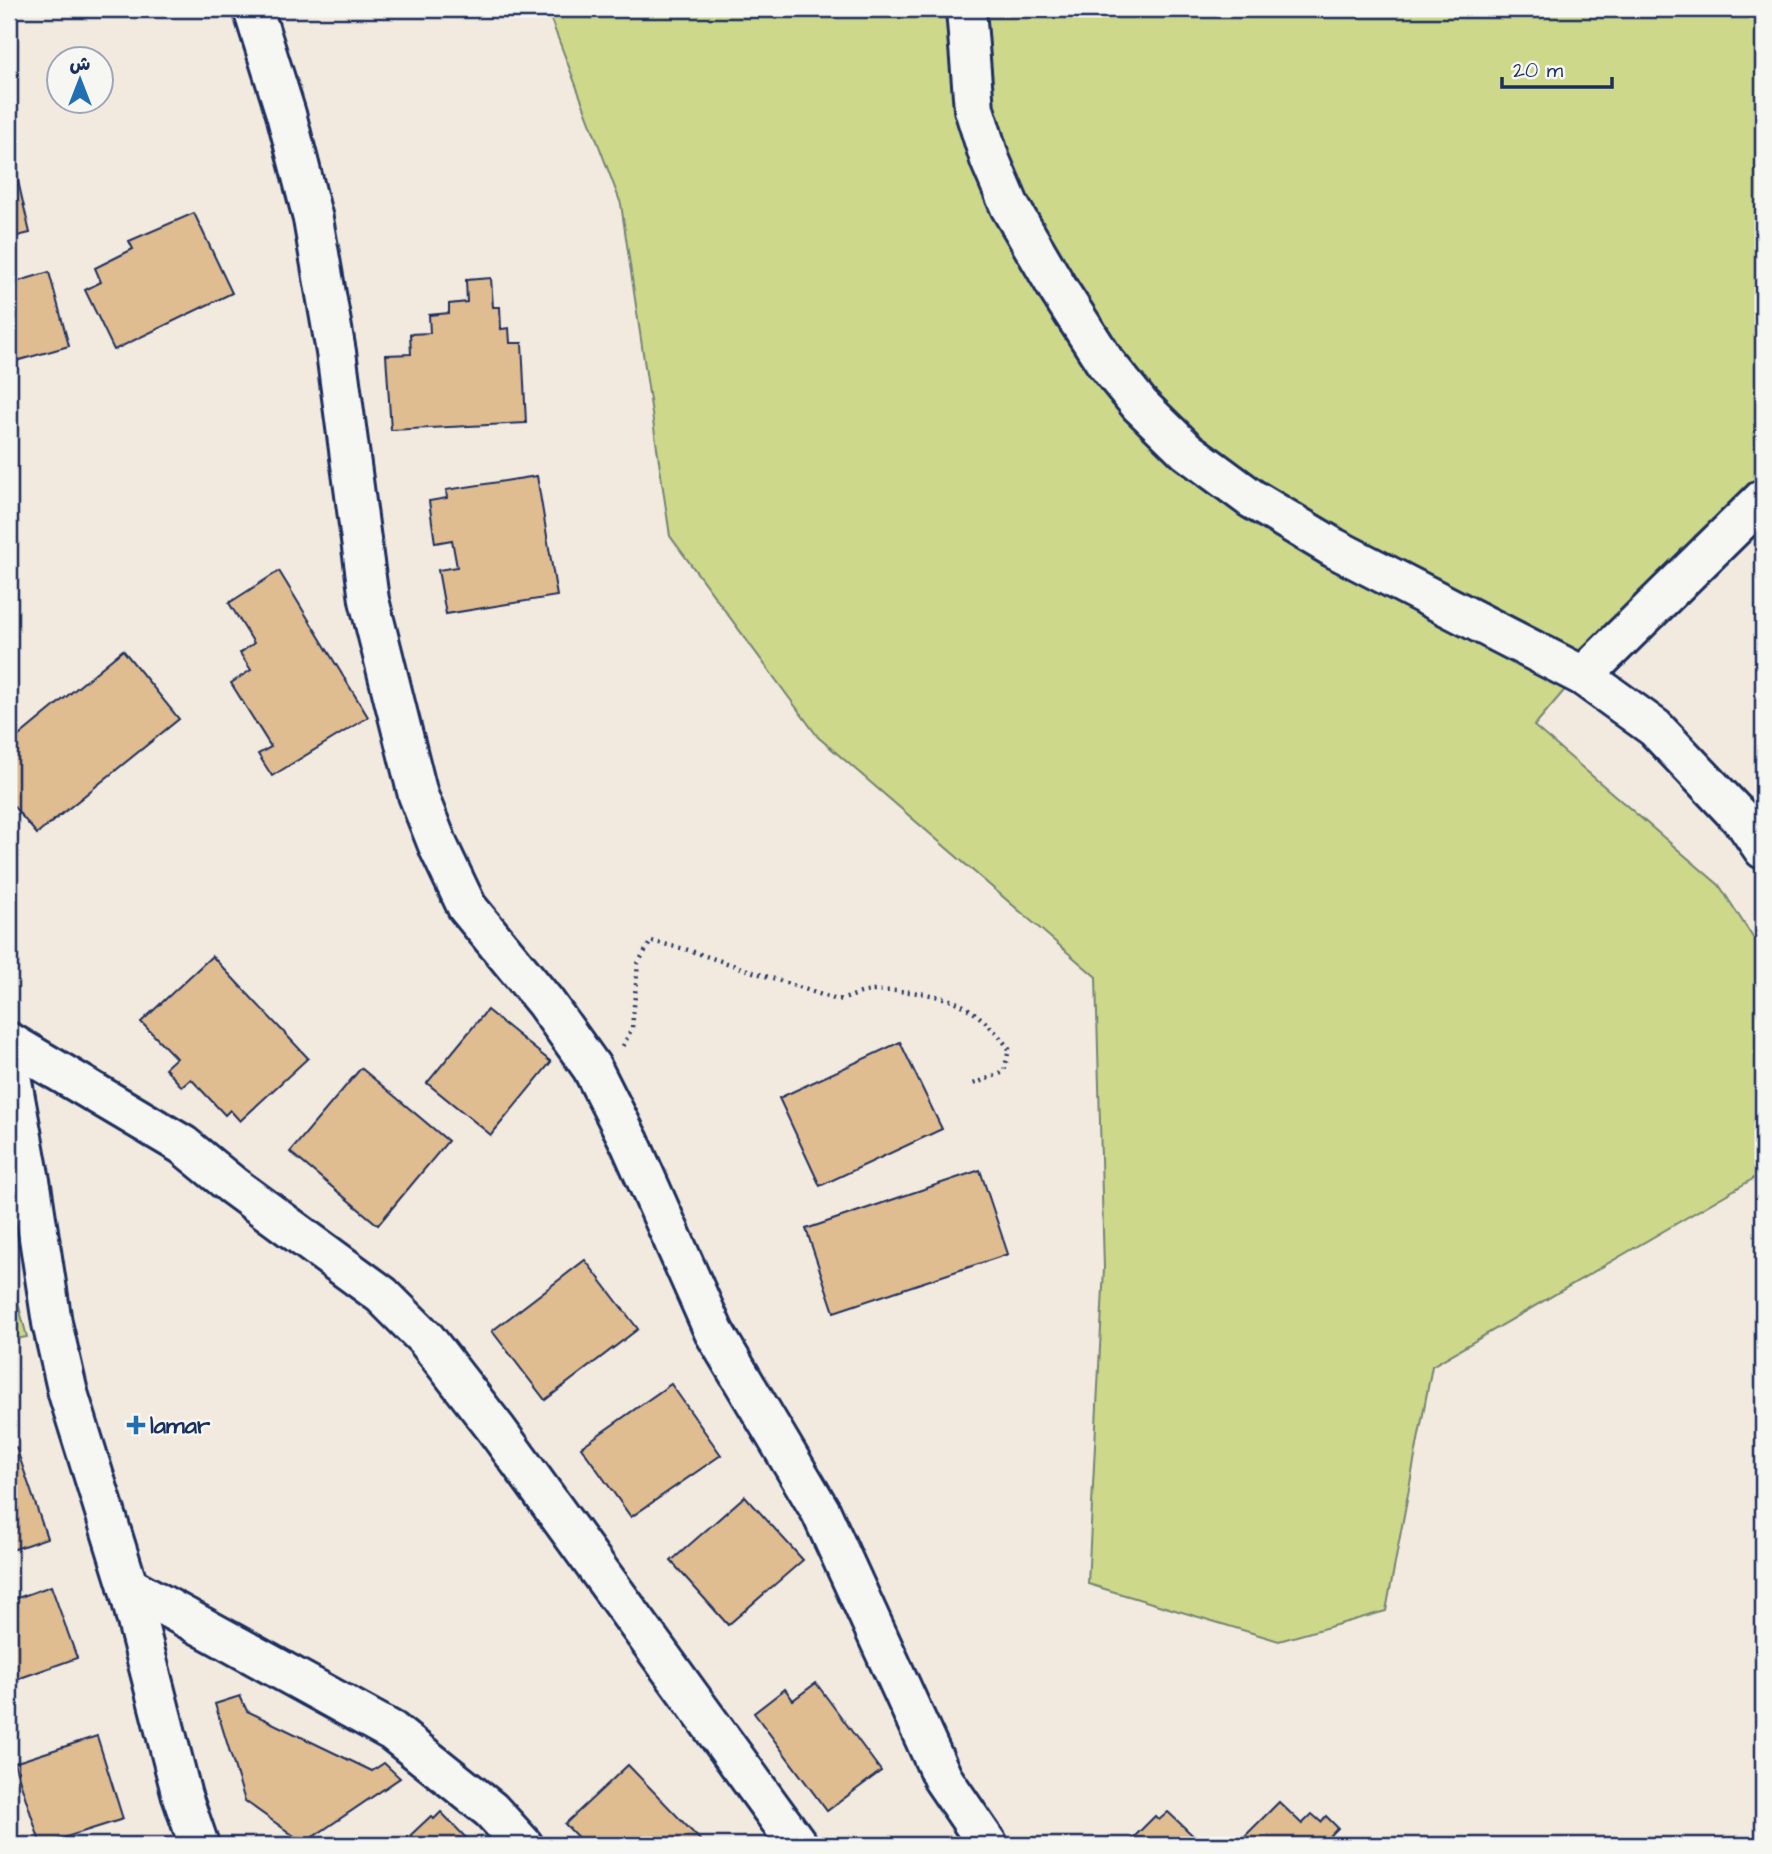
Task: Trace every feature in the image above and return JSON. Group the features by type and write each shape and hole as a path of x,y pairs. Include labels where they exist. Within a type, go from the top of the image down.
{"street":[{"path":"253,9 286,114 313,219 336,352 369,600 418,795 439,848 467,907 545,1002 592,1068 631,1144 714,1332 821,1512 943,1779 988,1845"},
{"path":"965,9 974,109 989,160 1010,207 1058,289 1105,362 1140,405 1187,451 1252,499 1335,548 1583,676 1655,728 1746,824 1763,849"},
{"path":"1583,676 1763,499"},
{"path":"9,1042 183,1145 232,1185 382,1295 426,1339 504,1440 798,1845"},
{"path":"9,1065 52,1323 68,1393 128,1586 182,1796 200,1845"},
{"path":"128,1586 392,1731 491,1810 523,1845"}],"path":[{"path":"575,1044 617,1058 632,1028 638,963 651,941 685,949 834,999 841,1000 863,992 907,990 961,1004 998,1033 1009,1049 1004,1072 971,1085"}],"green space":[{"path":"547,9 1763,9 1763,473 1695,536 1534,726 1719,885 1763,953 1763,1173 1432,1366 1386,1611 1279,1641 1088,1584 1104,1268 1096,977 818,737 670,536 621,204"},
{"path":"9,1269 27,1337 9,1340"}],"building":[{"path":"9,142 30,233 9,238"},
{"path":"194,213 232,293 114,350 85,290 101,282 95,268 133,249 129,241"},
{"path":"49,272 69,346 9,363 9,284"},
{"path":"491,278 493,307 500,307 501,329 509,328 510,343 522,343 526,423 391,430 386,355 411,354 410,334 430,333 429,315 449,313 449,304 467,302 466,280"},
{"path":"537,476 557,596 446,614 438,570 457,567 452,540 435,543 429,501 447,498 446,490"},
{"path":"279,571 368,717 272,776 258,754 271,747 231,683 251,670 240,653 254,643 229,603"},
{"path":"123,650 179,719 37,834 9,801 9,744"},
{"path":"212,956 308,1058 240,1121 230,1110 225,1115 191,1079 182,1087 165,1068 176,1058 141,1022"},
{"path":"487,1010 551,1062 491,1135 427,1083"},
{"path":"900,1042 942,1129 820,1186 779,1098"},
{"path":"361,1068 448,1141 378,1225 290,1152"},
{"path":"980,1170 1008,1254 834,1312 806,1229"},
{"path":"585,1260 638,1329 545,1400 492,1331"},
{"path":"671,1384 721,1455 631,1517 581,1447"},
{"path":"16,1447 47,1538 9,1551 9,1450"},
{"path":"745,1496 803,1560 728,1625 671,1561"},
{"path":"51,1586 77,1658 9,1682 9,1601"},
{"path":"816,1683 881,1771 827,1811 754,1713 785,1689 793,1700"},
{"path":"240,1696 247,1711 372,1771 384,1763 400,1778 304,1843 245,1801 215,1704"},
{"path":"97,1736 123,1819 41,1845 14,1763"},
{"path":"628,1765 705,1845 585,1845 565,1824"},
{"path":"1279,1802 1302,1824 1312,1814 1321,1822 1326,1816 1338,1828 1321,1845 1236,1845"},
{"path":"441,1812 473,1845 400,1845 431,1816 434,1819"},
{"path":"1168,1812 1203,1845 1126,1845 1155,1816 1159,1820"}],"place":[{"name":"lamar","path":"136,1425"}]}
